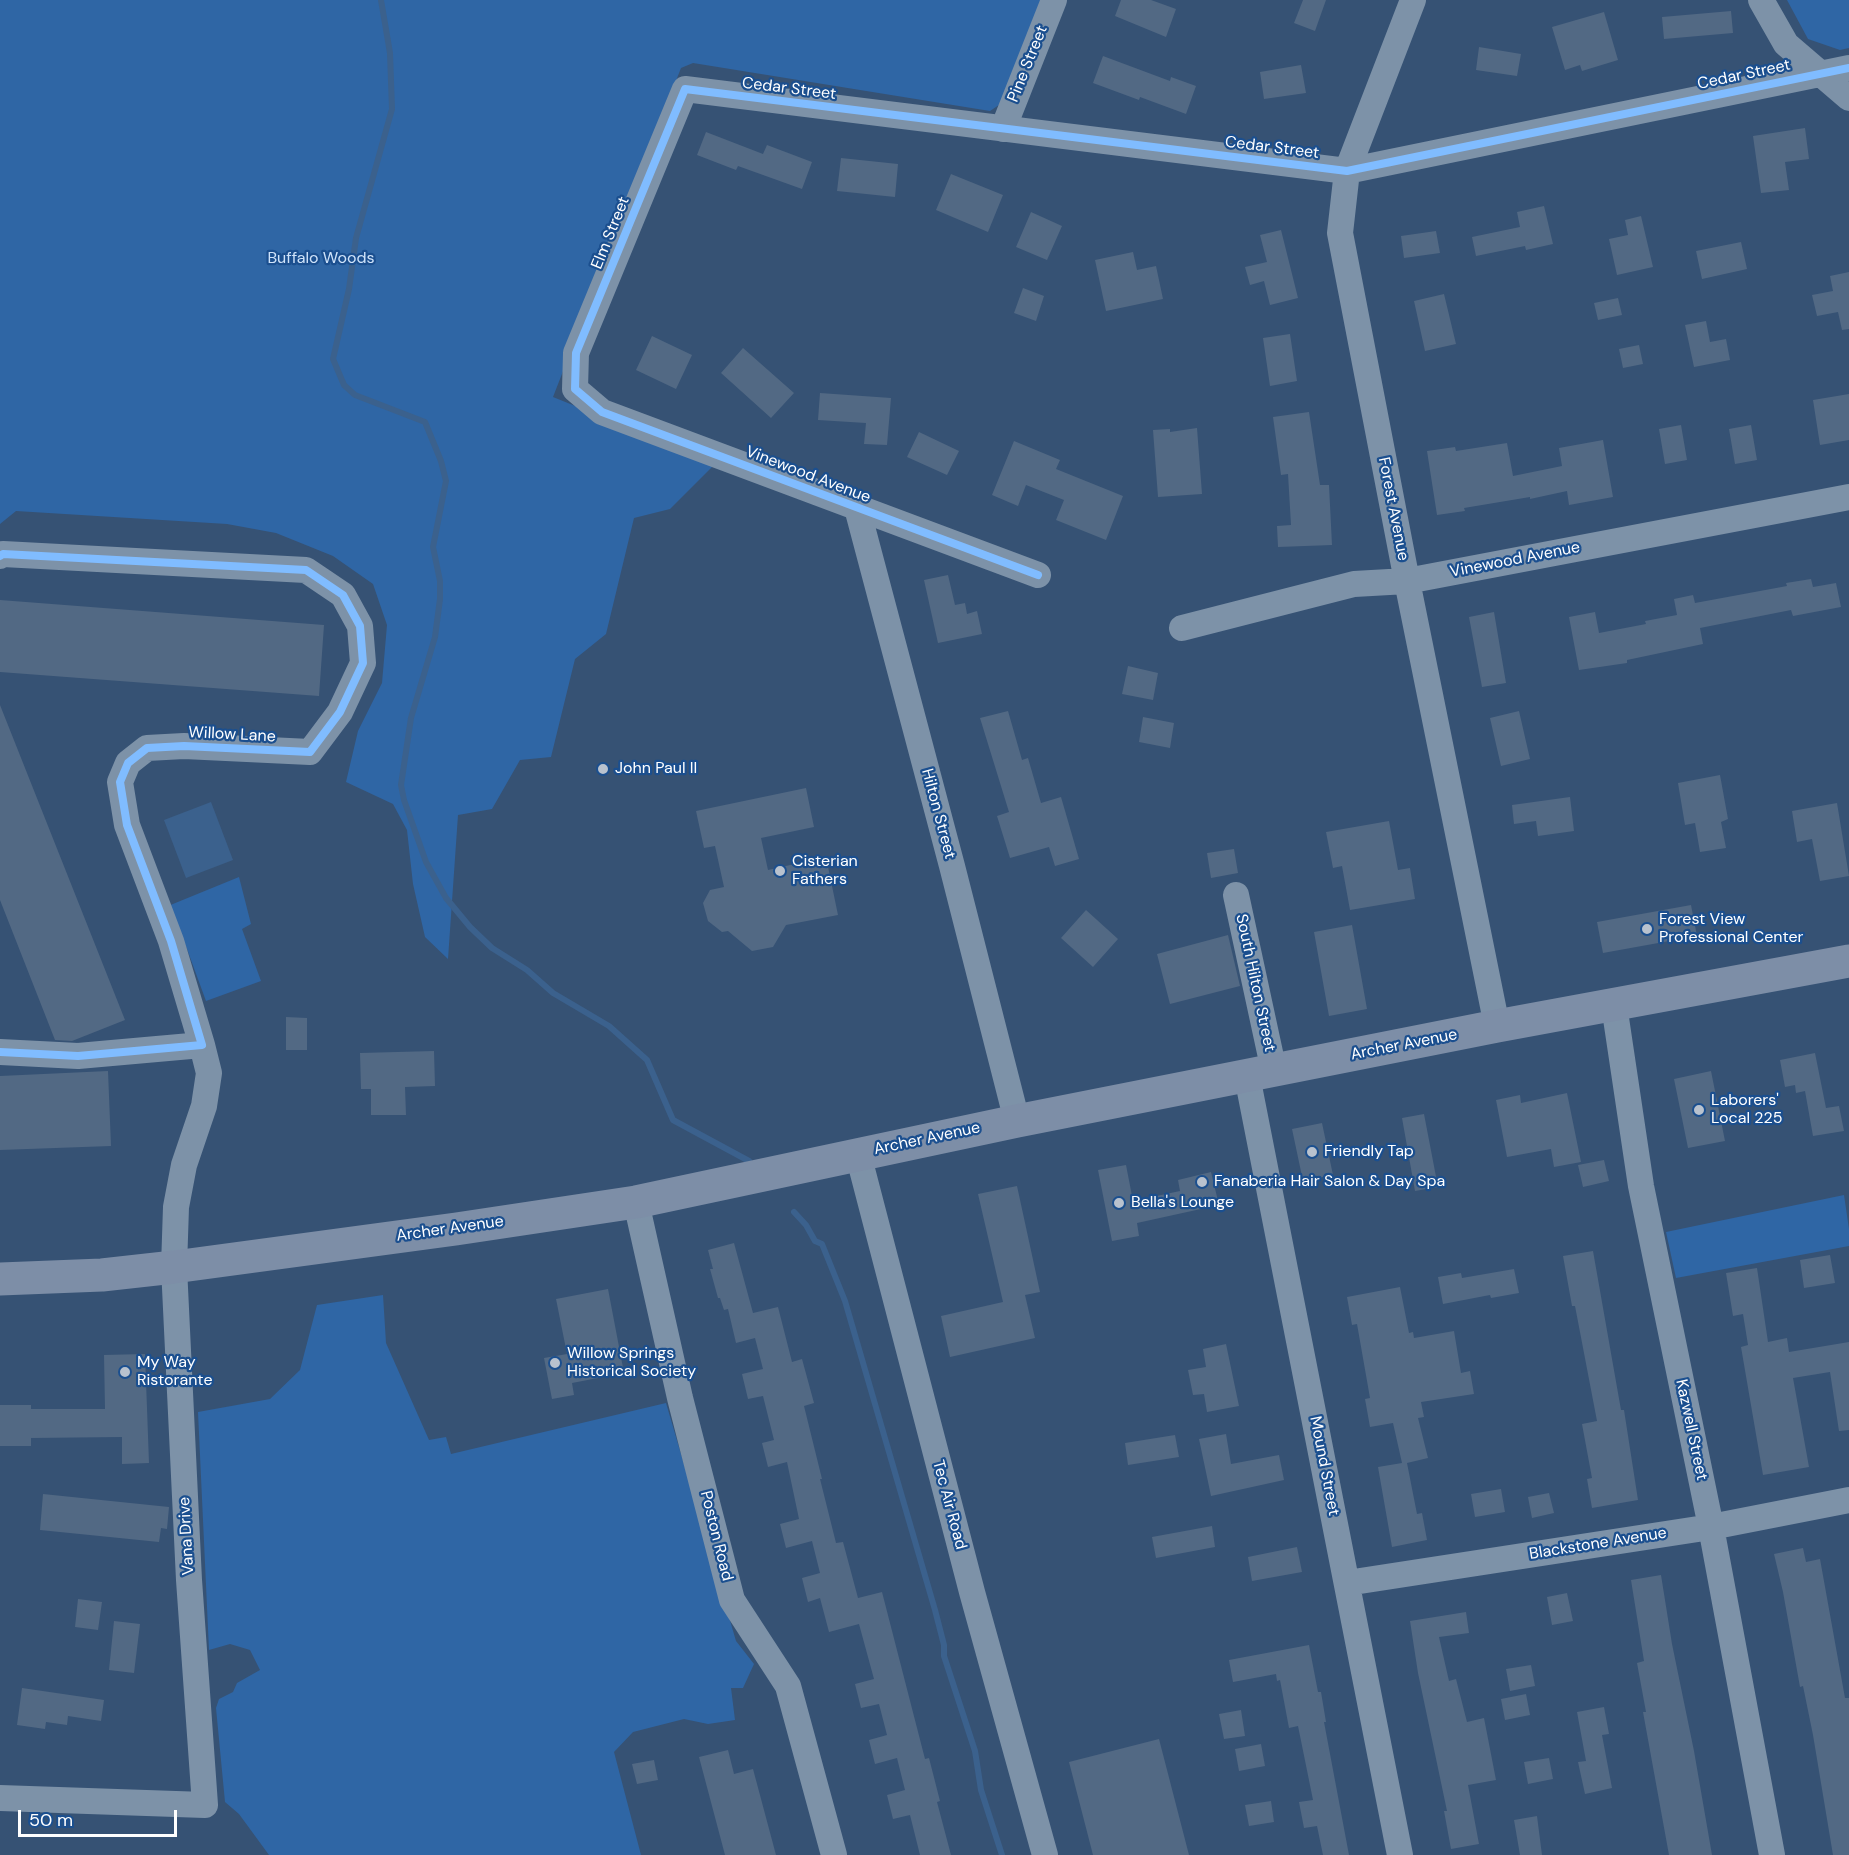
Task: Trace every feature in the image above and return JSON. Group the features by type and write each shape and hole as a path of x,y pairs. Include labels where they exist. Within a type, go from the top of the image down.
{"main road":[{"name":"Archer Avenue","path":"0,1279 102,1275 174,1268 636,1202 1017,1121 1497,1026 1849,961"}],"street":[{"name":"Pine Street","path":"1003,129 1054,0"},
{"name":"Forest Avenue","path":"1413,0 1347,171 1340,233 1407,581 1497,1026"},
{"path":"1761,0 1786,45 1849,98"},
{"name":"Cedar Street","path":"685,89 1347,171 1849,68"},
{"name":"Elm Street","path":"575,389 576,353 685,89"},
{"name":"Vinewood Avenue","path":"575,389 602,412 1038,575"},
{"name":"Vinewood Avenue","path":"1182,627 1354,584 1407,581 1849,497"},
{"name":"Hilton Street","path":"857,508 1017,1121"},
{"name":"Willow Lane","path":"0,556 3,554 306,570 343,595 360,626 363,663 340,712 310,752 184,746 147,748 128,764 120,782 127,825 171,941 209,1072 204,1106 184,1165 176,1207 174,1268"},
{"name":"South Hilton Street","path":"1236,895 1261,1074"},
{"name":"Kazwell Street","path":"1614,1005 1641,1186 1711,1527 1772,1855"},
{"path":"0,1052 78,1056 202,1045"},
{"name":"Mound Street","path":"1261,1074 1347,1583 1400,1855"},
{"name":"Tec Air Road","path":"858,1154 969,1581 1045,1855"},
{"name":"Poston Road","path":"636,1202 680,1398 732,1600 788,1686 834,1855"},
{"name":"Vana Drive","path":"0,1798 205,1805 189,1580 174,1268"},
{"name":"Blackstone Avenue","path":"1347,1583 1711,1527 1849,1500"}],"green space":[{"name":"Buffalo Woods","path":"0,0 1044,0 1002,103 990,111 693,63 681,68 553,397 716,463 670,509 634,518 606,634 575,659 551,757 520,760 492,809 458,815 448,959 425,937 413,884 407,830 393,804 346,782 358,731 382,683 387,625 373,584 333,556 276,533 227,524 16,511 0,524"},
{"path":"1787,0 1849,0 1849,48 1840,50 1808,39"},
{"path":"239,877 251,924 242,929 261,981 206,1001 168,906"},
{"path":"1844,1195 1849,1246 1676,1278 1666,1232"},
{"path":"383,1295 386,1343 429,1440 446,1437 451,1454 666,1403 736,1641 754,1664 743,1688 731,1688 735,1720 708,1724 684,1719 633,1732 614,1752 641,1855 269,1855 239,1814 225,1802 216,1708 219,1699 233,1692 237,1683 260,1670 250,1650 230,1644 209,1650 198,1412 270,1399 300,1370 317,1305"}],"shaded area":[{"path":"211,802 233,860 186,878 164,820"}],"building":[{"path":"1121,0 1151,0 1176,9 1166,37 1115,16"},
{"path":"1303,0 1326,0 1315,31 1294,23"},
{"path":"1731,11 1733,33 1664,39 1662,17"},
{"path":"1604,12 1618,60 1582,71 1580,65 1565,70 1552,27"},
{"path":"1479,47 1521,54 1517,76 1476,70"},
{"path":"1103,56 1170,81 1171,77 1196,86 1186,114 1093,83"},
{"path":"1301,65 1306,93 1264,99 1260,72"},
{"path":"1805,128 1809,159 1785,162 1789,190 1761,193 1753,136"},
{"path":"706,132 763,154 767,145 812,162 802,189 738,166 736,170 697,155"},
{"path":"841,158 898,164 895,197 837,191"},
{"path":"951,174 1003,195 988,232 936,210"},
{"path":"1544,206 1553,244 1526,250 1525,246 1476,256 1472,237 1520,227 1517,212"},
{"path":"1031,212 1062,226 1047,260 1016,247"},
{"path":"1641,216 1653,267 1617,275 1609,239 1628,235 1625,220"},
{"path":"1281,230 1298,298 1270,305 1264,281 1250,285 1245,267 1267,262 1260,235"},
{"path":"1436,231 1440,253 1404,258 1401,236"},
{"path":"1741,242 1747,269 1702,279 1696,251"},
{"path":"1133,252 1137,270 1156,266 1163,299 1106,311 1095,260"},
{"path":"1849,272 1849,329 1842,330 1838,312 1817,316 1812,295 1833,291 1830,276"},
{"path":"1023,288 1044,296 1036,321 1014,313"},
{"path":"1444,294 1456,344 1425,351 1414,301"},
{"path":"1618,298 1622,315 1598,320 1594,303"},
{"path":"1706,321 1710,342 1726,339 1730,360 1694,367 1685,325"},
{"path":"1290,334 1297,381 1270,386 1263,338"},
{"path":"652,336 692,355 676,389 636,370"},
{"path":"1639,345 1643,364 1623,368 1619,349"},
{"path":"743,348 794,393 771,418 721,373"},
{"path":"820,393 891,398 887,445 864,444 866,423 818,420"},
{"path":"1849,394 1849,440 1820,445 1813,400"},
{"path":"1309,412 1320,485 1329,485 1332,545 1278,547 1277,526 1291,525 1288,474 1281,475 1273,417"},
{"path":"1681,425 1687,460 1665,464 1659,429"},
{"path":"1751,425 1757,460 1735,464 1729,429"},
{"path":"1197,428 1202,494 1158,497 1153,430 1170,429 1170,432"},
{"path":"919,432 959,451 947,475 907,457"},
{"path":"1603,440 1613,497 1569,505 1567,491 1530,499 1530,497 1464,508 1465,511 1437,515 1427,451 1455,447 1456,451 1507,443 1513,476 1562,466 1559,448"},
{"path":"1014,441 1060,460 1056,469 1123,496 1106,540 1056,520 1064,500 1026,485 1018,506 992,495"},
{"path":"948,575 955,605 965,603 967,614 977,611 982,634 938,643 924,580"},
{"path":"1811,579 1813,587 1836,583 1841,607 1793,616 1791,610 1700,628 1703,644 1627,660 1627,663 1579,670 1569,617 1595,612 1599,633 1677,615 1674,599 1693,595 1695,603 1787,586 1786,583"},
{"path":"0,600 324,625 319,696 0,672"},
{"path":"1494,612 1506,683 1482,687 1469,617"},
{"path":"1128,666 1158,673 1153,700 1122,694"},
{"path":"0,705 125,1020 72,1041 55,1040 0,900"},
{"path":"1008,711 1022,760 1028,758 1041,803 1061,797 1079,859 1055,866 1049,847 1010,858 997,816 1009,812 980,718"},
{"path":"1519,711 1530,759 1501,766 1490,718"},
{"path":"1143,717 1174,723 1170,748 1139,742"},
{"path":"1720,775 1728,819 1721,822 1726,848 1700,852 1695,823 1685,825 1678,783"},
{"name":"Cisterian Fathers","path":"806,788 814,827 761,838 768,870 826,857 838,915 786,925 773,947 752,951 728,931 722,932 708,921 703,903 710,890 724,887 715,846 704,848 696,811"},
{"path":"1570,797 1574,831 1538,836 1536,821 1514,824 1512,805"},
{"path":"1837,803 1849,876 1820,881 1812,839 1797,842 1792,811"},
{"path":"1389,821 1398,870 1410,868 1415,899 1350,910 1342,866 1333,868 1326,832"},
{"path":"1234,849 1238,873 1211,878 1207,853"},
{"name":"Forest View Professional Center","path":"1691,905 1697,936 1603,953 1597,922"},
{"path":"1086,910 1118,939 1093,967 1061,938"},
{"path":"1352,925 1367,1009 1329,1016 1314,932"},
{"path":"1228,935 1240,986 1170,1004 1157,954"},
{"path":"286,1017 307,1018 307,1050 286,1050"},
{"path":"434,1051 435,1086 405,1087 406,1115 371,1115 371,1089 361,1089 360,1053"},
{"path":"1815,1053 1826,1108 1839,1106 1844,1131 1813,1136 1805,1091 1796,1093 1795,1085 1785,1087 1780,1060"},
{"path":"108,1071 111,1146 0,1150 0,1076"},
{"name":"Laborers' Local 225","path":"1711,1071 1725,1141 1688,1148 1674,1079"},
{"path":"1567,1093 1581,1162 1554,1167 1551,1149 1507,1157 1496,1100 1520,1095 1521,1103"},
{"path":"1424,1114 1438,1187 1415,1191 1402,1118"},
{"name":"Friendly Tap","path":"1322,1123 1333,1175 1303,1181 1292,1129"},
{"path":"1604,1160 1609,1181 1583,1187 1578,1165"},
{"path":"1126,1165 1133,1201 1180,1191 1178,1180 1211,1172 1219,1205 1137,1223 1139,1236 1112,1241 1098,1170"},
{"path":"1017,1186 1040,1292 1025,1295 1035,1338 950,1357 941,1316 1003,1302 978,1194"},
{"path":"734,1243 753,1313 778,1307 792,1362 802,1359 814,1403 804,1406 836,1543 843,1542 858,1598 882,1592 925,1759 929,1758 940,1801 937,1802 951,1855 920,1855 910,1815 893,1819 887,1795 905,1790 897,1758 875,1764 869,1740 887,1735 879,1704 861,1708 855,1684 874,1679 859,1624 829,1632 820,1598 808,1602 802,1578 820,1573 812,1541 786,1548 780,1524 799,1519 787,1462 768,1467 762,1443 774,1440 763,1396 748,1399 742,1374 763,1369 755,1338 736,1343 728,1309 724,1310 718,1298 710,1269 713,1269 708,1250"},
{"path":"1593,1251 1621,1410 1624,1410 1638,1500 1592,1508 1587,1479 1592,1478 1582,1424 1597,1421 1563,1256"},
{"path":"1830,1255 1835,1283 1804,1288 1800,1260"},
{"path":"1757,1268 1768,1342 1787,1338 1789,1352 1849,1342 1849,1430 1839,1431 1830,1372 1793,1378 1809,1467 1763,1475 1741,1347 1748,1345 1743,1314 1733,1316 1726,1273"},
{"path":"1514,1269 1519,1293 1491,1298 1490,1295 1443,1304 1438,1277 1461,1273 1462,1278"},
{"path":"1400,1287 1409,1333 1413,1332 1414,1338 1454,1331 1461,1373 1470,1371 1474,1394 1421,1402 1424,1417 1418,1418 1428,1458 1407,1463 1417,1514 1422,1513 1427,1540 1392,1547 1378,1467 1402,1463 1393,1423 1370,1427 1365,1399 1370,1398 1357,1324 1352,1325 1347,1297"},
{"path":"608,1289 624,1373 572,1383 574,1395 552,1399 544,1358 567,1354 556,1299"},
{"path":"1226,1344 1239,1406 1207,1412 1204,1394 1193,1395 1188,1370 1206,1367 1203,1349"},
{"path":"145,1354 149,1463 122,1464 122,1437 31,1438 31,1446 0,1446 0,1405 31,1405 31,1409 105,1409 104,1355"},
{"path":"1226,1434 1231,1464 1279,1455 1284,1480 1211,1496 1199,1439"},
{"path":"1175,1435 1179,1457 1128,1465 1125,1443"},
{"path":"1501,1489 1505,1512 1475,1517 1471,1494"},
{"path":"1549,1493 1554,1513 1532,1518 1528,1497"},
{"path":"43,1494 169,1507 167,1529 161,1528 159,1542 40,1530"},
{"path":"1212,1526 1215,1547 1156,1558 1152,1537"},
{"path":"1297,1547 1302,1572 1252,1581 1248,1557"},
{"path":"1803,1548 1806,1562 1820,1559 1845,1698 1849,1698 1849,1855 1833,1855 1813,1735 1803,1686 1800,1687 1774,1554"},
{"path":"1661,1575 1712,1855 1669,1855 1643,1712 1646,1712 1637,1663 1644,1661 1631,1580"},
{"path":"1567,1593 1573,1621 1552,1625 1547,1597"},
{"path":"78,1599 102,1602 98,1630 75,1627"},
{"path":"1466,1612 1469,1633 1439,1637 1449,1681 1456,1679 1467,1722 1484,1718 1496,1780 1468,1785 1479,1844 1451,1849 1444,1811 1447,1811 1418,1673 1410,1621"},
{"path":"114,1621 140,1624 134,1673 109,1670"},
{"path":"1309,1645 1318,1692 1321,1692 1326,1722 1324,1722 1349,1855 1323,1855 1317,1826 1304,1828 1299,1802 1313,1800 1298,1726 1289,1728 1280,1680 1277,1681 1276,1674 1233,1682 1229,1660"},
{"path":"1531,1665 1535,1686 1510,1691 1506,1669"},
{"path":"22,1688 104,1700 101,1721 68,1716 67,1725 46,1722 45,1729 17,1725"},
{"path":"1526,1694 1530,1715 1505,1720 1501,1699"},
{"path":"1604,1707 1609,1734 1602,1735 1612,1788 1585,1794 1578,1762 1586,1761 1577,1712"},
{"path":"1241,1710 1245,1736 1224,1739 1219,1714"},
{"path":"1159,1739 1189,1855 1093,1855 1069,1762"},
{"path":"1261,1744 1265,1766 1239,1771 1235,1749"},
{"path":"728,1750 734,1774 753,1769 776,1855 725,1855 699,1757"},
{"path":"1549,1758 1553,1779 1528,1784 1524,1762"},
{"path":"654,1760 658,1780 637,1784 632,1764"},
{"path":"1271,1801 1274,1822 1249,1826 1245,1805"},
{"path":"1537,1816 1542,1855 1520,1855 1514,1820"}],"waterway":[{"path":"381,0 390,53 392,109 356,238 349,289 333,359 344,385 355,395 425,422 441,461 446,481 433,547 440,581 435,637 411,718 401,785 404,800 426,862 446,898 470,927 492,948 527,970 553,993 609,1026 647,1060 673,1120 749,1161"},
{"path":"794,1212 806,1225 815,1241 822,1244 845,1301 935,1610 944,1645 944,1656 975,1751 981,1790 1002,1855"}],"cycle path":[{"path":"1038,575 602,412 575,389 576,353 685,89 1347,171 1849,68"},
{"path":"0,556 3,554 306,570 343,595 360,626 363,663 340,712 310,752 184,746 147,748 128,763 120,782 127,825 171,941 202,1045 78,1056 0,1052"}],"place":[{"name":"John Paul II","path":"603,769"},
{"name":"Cisterian Fathers","path":"780,871"},
{"name":"Forest View Professional Center","path":"1647,929"},
{"name":"Laborers' Local 225","path":"1699,1110"},
{"name":"Friendly Tap","path":"1312,1152"},
{"name":"Fanaberia Hair Salon & Day Spa","path":"1202,1182"},
{"name":"Bella's Lounge","path":"1119,1203"},
{"name":"Willow Springs Historical Society","path":"555,1363"},
{"name":"My Way Ristorante","path":"125,1372"}]}
